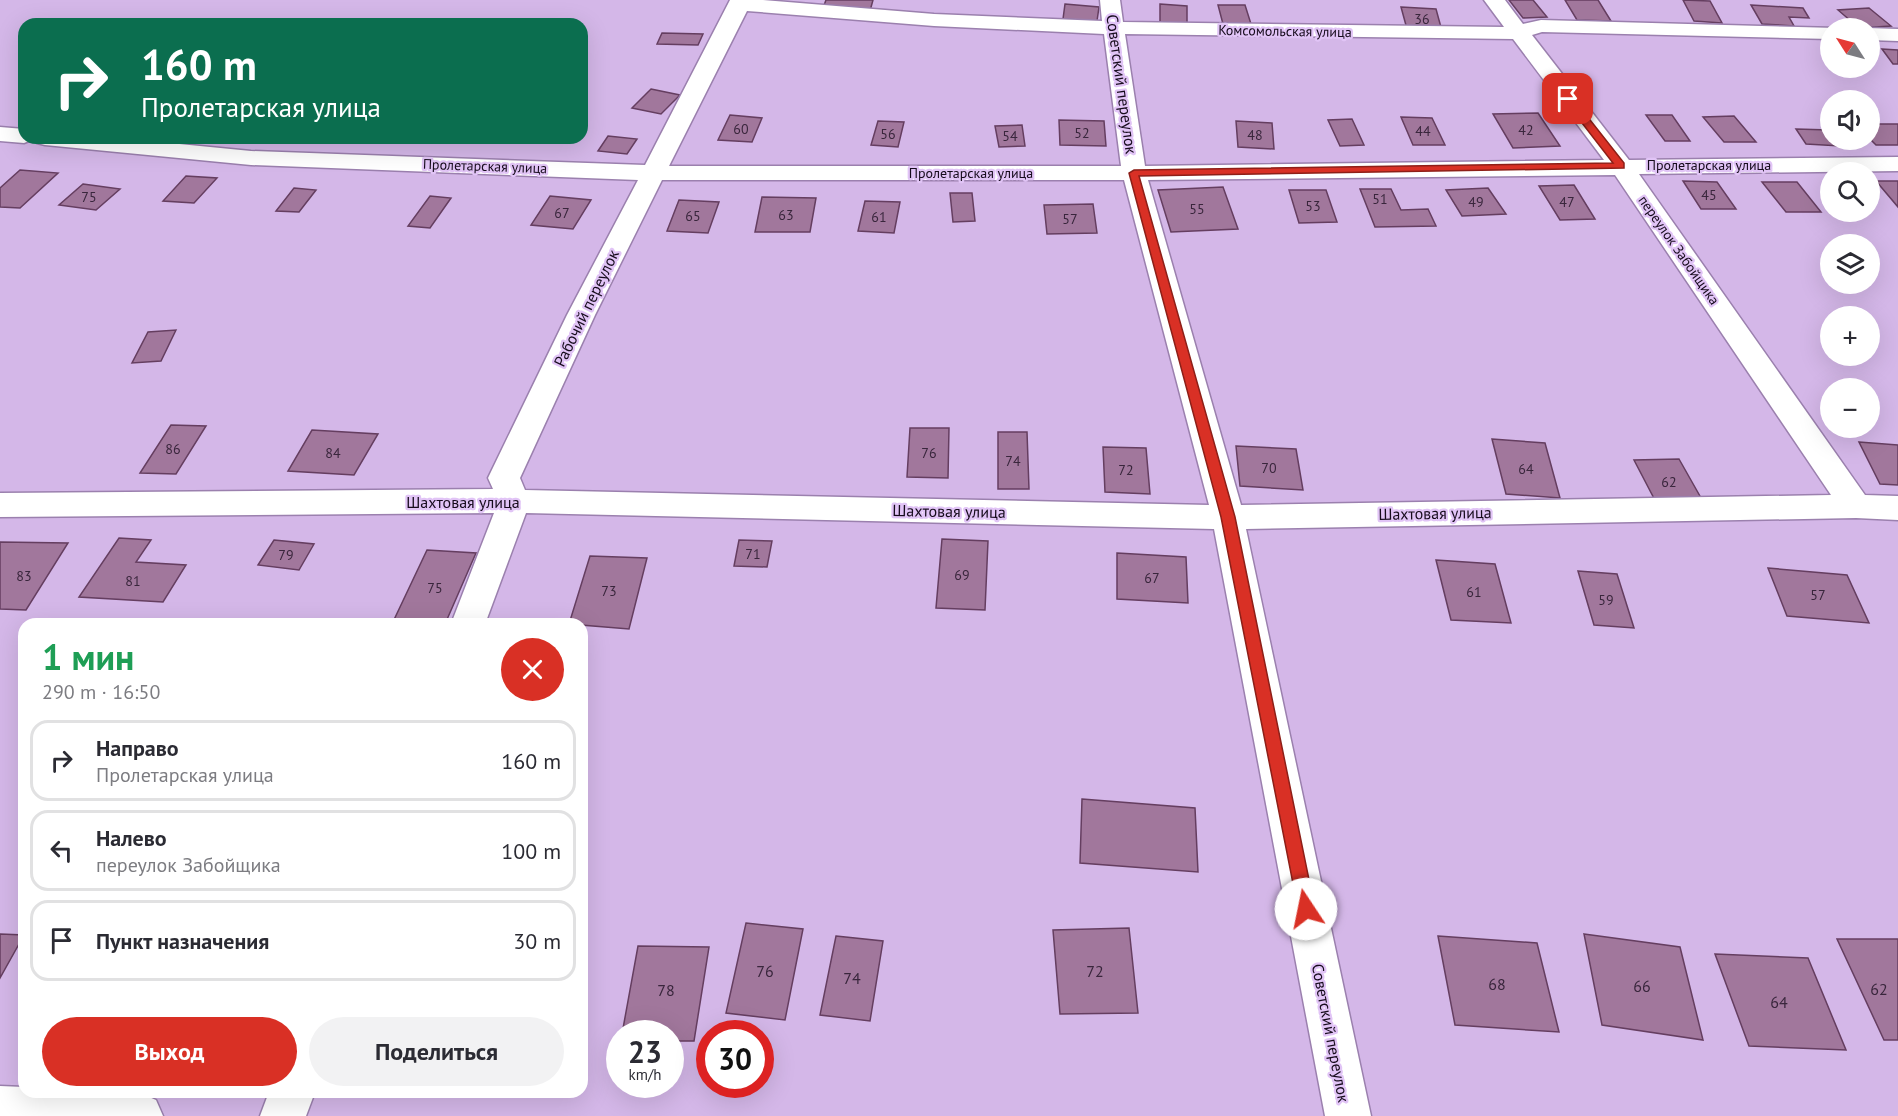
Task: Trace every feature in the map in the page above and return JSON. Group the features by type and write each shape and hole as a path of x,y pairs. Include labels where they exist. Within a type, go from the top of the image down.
{"street":[{"name":"переулок Забойщика","path":"1494,0 1516,33 1621,166 1856,506"},
{"name":"Комсомольская улица","path":"740,2 850,16 1113,15 1516,33 1541,26 1820,33"},
{"name":"Рабочий переулок","path":"514,501 504,478 581,315 740,2"},
{"name":"Советский переулок","path":"1113,15 1134,173 1228,517 1348,1116"},
{"path":"1880,34 1898,35"},
{"path":"0,134 18,136"},
{"name":"Пролетарская улица","path":"107,144 251,158 655,173 1134,173 1898,164"},
{"path":"470,618 514,501"},
{"name":"Шахтовая улица","path":"0,505 514,501 1228,517 1898,507"},
{"path":"284,1116 290,1098"},
{"path":"0,1109 140,1116"}],"building":[{"path":"826,0 873,0 870,11 823,8"},
{"path":"1509,0 1533,0 1547,17 1523,18"},
{"path":"1565,0 1598,0 1611,21 1577,20"},
{"path":"1683,0 1710,1 1722,23 1694,21"},
{"path":"1065,4 1099,7 1097,21 1063,19"},
{"path":"1160,4 1187,6 1187,24 1160,22"},
{"path":"1218,5 1245,5 1251,24 1223,24"},
{"path":"1751,5 1803,8 1809,18 1789,17 1794,26 1762,24"},
{"path":"1401,7 1436,9 1442,31 1407,29"},
{"path":"1869,8 1891,26 1880,27 1880,18 1847,18 1838,10"},
{"path":"662,33 703,34 698,45 657,44"},
{"path":"1882,49 1898,50 1898,64 1893,64"},
{"path":"651,89 680,95 661,114 632,108"},
{"path":"1538,113 1560,146 1513,148 1493,114"},
{"path":"730,115 762,118 752,142 718,140"},
{"path":"1646,115 1672,115 1690,141 1665,141"},
{"path":"1734,116 1756,142 1724,142 1703,117"},
{"path":"1401,117 1432,118 1445,145 1413,145"},
{"path":"1352,119 1364,145 1340,146 1328,120"},
{"path":"1059,120 1104,121 1106,146 1060,145"},
{"path":"878,121 904,122 898,147 871,145"},
{"path":"1236,121 1272,123 1274,149 1238,147"},
{"path":"1880,124 1898,124 1898,145 1880,145"},
{"path":"1022,125 1025,146 999,147 995,126"},
{"path":"1796,129 1820,130 1820,145 1806,144"},
{"path":"608,136 637,139 627,154 598,151"},
{"path":"20,170 58,173 20,208 0,207 0,188"},
{"path":"186,176 217,178 194,203 163,201"},
{"path":"1683,181 1717,182 1736,209 1701,209"},
{"path":"1880,181 1898,181 1898,207 1880,186"},
{"path":"1762,182 1797,182 1820,211 1786,212"},
{"path":"83,184 120,189 96,210 59,205"},
{"path":"1574,185 1595,219 1560,220 1539,186"},
{"path":"1223,187 1238,229 1171,232 1158,190"},
{"path":"294,188 316,190 299,212 276,211"},
{"path":"1488,188 1506,214 1462,216 1446,190"},
{"path":"1360,189 1391,189 1401,210 1428,209 1436,226 1375,227"},
{"path":"1289,190 1326,190 1337,222 1299,223"},
{"path":"950,193 972,193 975,221 953,222"},
{"path":"430,196 451,198 430,228 408,226"},
{"path":"550,196 591,200 573,229 531,225"},
{"path":"762,197 816,198 810,232 755,232"},
{"path":"679,200 719,202 708,233 667,231"},
{"path":"865,201 900,202 894,233 858,231"},
{"path":"1093,204 1097,233 1047,234 1044,205"},
{"path":"176,330 161,361 132,363 148,332"},
{"path":"171,425 206,426 176,474 140,473"},
{"path":"910,428 949,428 948,478 907,477"},
{"path":"312,430 378,434 354,475 288,471"},
{"path":"998,432 1027,432 1029,489 998,489"},
{"path":"1492,439 1545,443 1560,498 1506,494"},
{"path":"1859,442 1898,445 1898,485 1880,484"},
{"path":"1236,446 1296,449 1303,490 1240,486"},
{"path":"1103,447 1146,448 1150,494 1105,492"},
{"path":"1679,459 1705,505 1658,506 1634,460"},
{"path":"119,538 151,540 136,562 186,565 163,602 79,597"},
{"path":"942,539 988,541 985,610 936,608"},
{"path":"274,540 314,544 299,570 258,565"},
{"path":"739,540 772,541 767,567 734,566"},
{"path":"0,542 68,543 26,610 0,609"},
{"path":"427,550 476,553 448,618 395,618"},
{"path":"1117,553 1186,557 1188,603 1117,599"},
{"path":"590,556 647,558 629,629 588,626 588,618 571,618"},
{"path":"1436,560 1495,564 1511,623 1451,620"},
{"path":"1768,568 1847,575 1869,623 1787,616"},
{"path":"1578,571 1617,574 1634,628 1594,625"},
{"path":"1082,799 1195,808 1198,872 1080,863"},
{"path":"746,923 803,929 785,1020 726,1013"},
{"path":"1129,928 1138,1013 1060,1014 1053,930"},
{"path":"0,934 18,935 18,946 0,978"},
{"path":"1584,934 1680,947 1703,1040 1602,1025"},
{"path":"836,936 883,941 870,1021 820,1015"},
{"path":"1438,936 1537,943 1559,1032 1455,1025"},
{"path":"1837,939 1898,939 1898,1040 1884,1040"},
{"path":"638,946 709,947 694,1041 684,1041 684,1020 625,1020"},
{"path":"1715,954 1808,958 1846,1050 1749,1046"}],"route":[{"path":"1306,909 1228,517 1134,173 1621,166 1568,99"}]}
